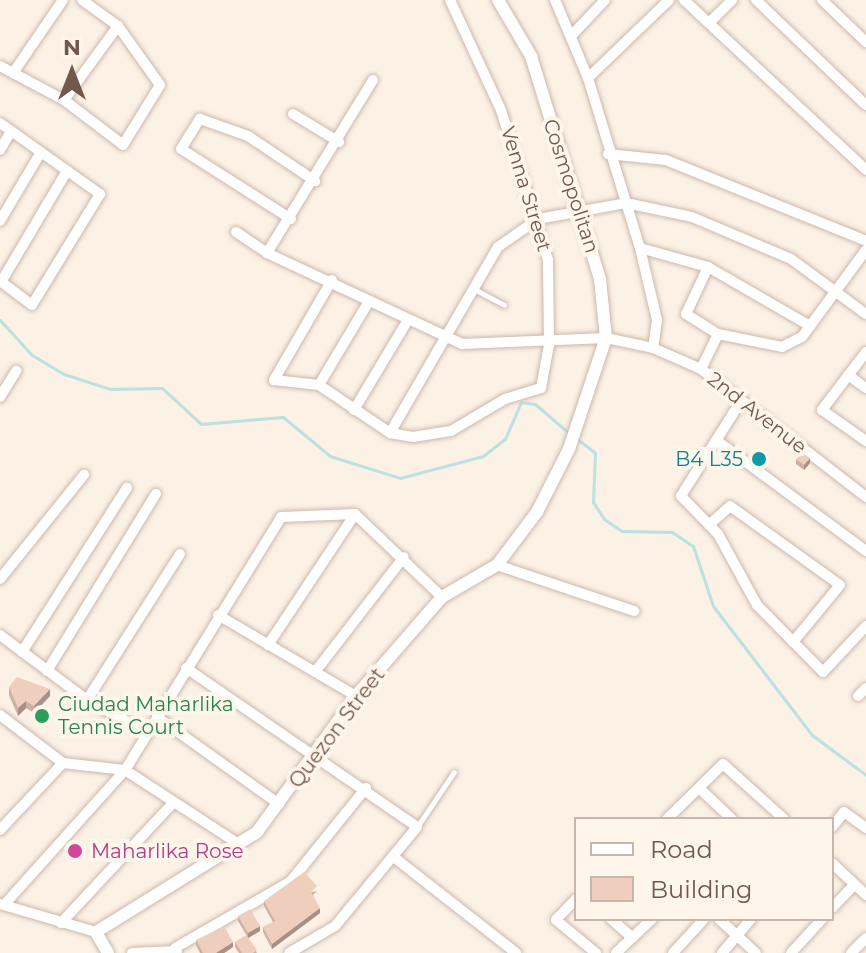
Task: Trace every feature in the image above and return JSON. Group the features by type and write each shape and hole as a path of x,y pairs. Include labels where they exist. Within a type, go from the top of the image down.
{"street":[{"path":"13,73 63,0"},
{"path":"0,66 64,100 123,145 160,85 118,26 82,0"},
{"name":"Cosmopolitan","path":"498,0 531,56 583,211 606,338 569,449"},
{"path":"555,0 588,78 608,154 640,248 657,320 653,348"},
{"path":"572,35 605,0"},
{"path":"588,78 669,0"},
{"path":"684,0 866,170"},
{"path":"709,23 732,0"},
{"path":"756,0 866,105"},
{"path":"822,0 866,42"},
{"name":"Venna Street","path":"390,433 442,433 541,388 549,345 551,287 538,219 501,110 449,1"},
{"path":"64,100 118,26"},
{"path":"267,253 339,142 373,80"},
{"path":"293,114 339,142"},
{"path":"291,219 181,149 193,129 200,119 248,136 315,181"},
{"path":"0,123 100,194 32,305 1,282 67,171"},
{"path":"0,150 11,131"},
{"path":"0,221 41,152"},
{"path":"608,154 666,160 866,241"},
{"path":"332,280 274,380 319,385 390,433 448,340 473,288 509,232 538,219 626,203 692,217 791,259 866,314"},
{"name":"2nd Avenue","path":"236,232 267,253 332,280 406,323 448,340 486,348 606,338 653,348 701,369 866,497"},
{"path":"640,248 708,267 810,326"},
{"path":"708,267 686,314 718,334 782,347 810,326 866,250"},
{"path":"319,385 369,301"},
{"path":"354,410 406,323"},
{"path":"701,369 718,334"},
{"path":"864,359 822,410 866,441"},
{"path":"0,397 16,371"},
{"path":"848,375 866,388"},
{"path":"741,401 681,496 709,525 757,605 823,672 866,626"},
{"path":"716,440 866,551"},
{"name":"Quezon Street","path":"96,932 237,843 279,804 317,756 356,696 442,597 497,565 537,512 569,449"},
{"path":"0,579 84,475"},
{"path":"22,652 127,488"},
{"path":"47,671 156,494"},
{"path":"709,525 730,506 840,585 793,642"},
{"path":"268,645 355,514"},
{"path":"108,953 96,932 2,904 125,770 281,517 355,514 404,557 442,597"},
{"path":"87,700 180,554"},
{"path":"315,672 404,557"},
{"path":"497,565 634,611"},
{"path":"218,615 356,696"},
{"path":"0,635 87,700 147,732"},
{"path":"186,668 366,788 417,827 395,858 335,926 289,953"},
{"path":"0,715 63,763 125,770 172,804 237,843"},
{"path":"157,717 279,804"},
{"path":"0,830 63,763"},
{"path":"676,817 723,764 782,817"},
{"path":"132,953 176,951 290,882 366,788"},
{"path":"700,789 730,817"},
{"path":"61,923 172,804"},
{"path":"834,824 844,812 866,828"},
{"path":"395,858 516,953"},
{"path":"834,865 866,895"},
{"path":"834,906 854,885"},
{"path":"574,901 556,920 596,953"},
{"path":"613,921 632,937"},
{"path":"616,953 650,921"},
{"path":"673,953 702,921"},
{"path":"721,921 756,953"},
{"path":"722,953 749,921"},
{"path":"791,953 820,921"},
{"path":"851,953 866,938"}],"lane":[{"path":"473,288 504,305"},
{"path":"417,827 454,772"}],"building":[{"path":"802,453 810,458 804,465 796,459"},
{"path":"17,677 50,689 34,706 26,701 18,708 9,687"},
{"path":"304,872 317,886 311,892 320,908 272,944 263,927 275,921 264,901"},
{"path":"250,909 260,926 248,933 238,916"},
{"path":"224,926 233,942 216,953 203,953 196,940"},
{"path":"246,935 257,950 253,953 242,953 235,942"}],"waterway":[{"path":"0,320 32,355 64,374 110,389 162,388 201,424 283,417 330,456 400,478 483,456 505,439 521,402 535,404 570,434"},
{"path":"576,438 595,453 593,502 604,519 622,531 672,532 693,546 713,606 812,735 866,775"}],"place":[{"name":"B4 L35","path":"759,459"},
{"name":"Ciudad Maharlika Tennis Court","path":"42,716"},
{"name":"Maharlika Rose","path":"75,851"}]}
